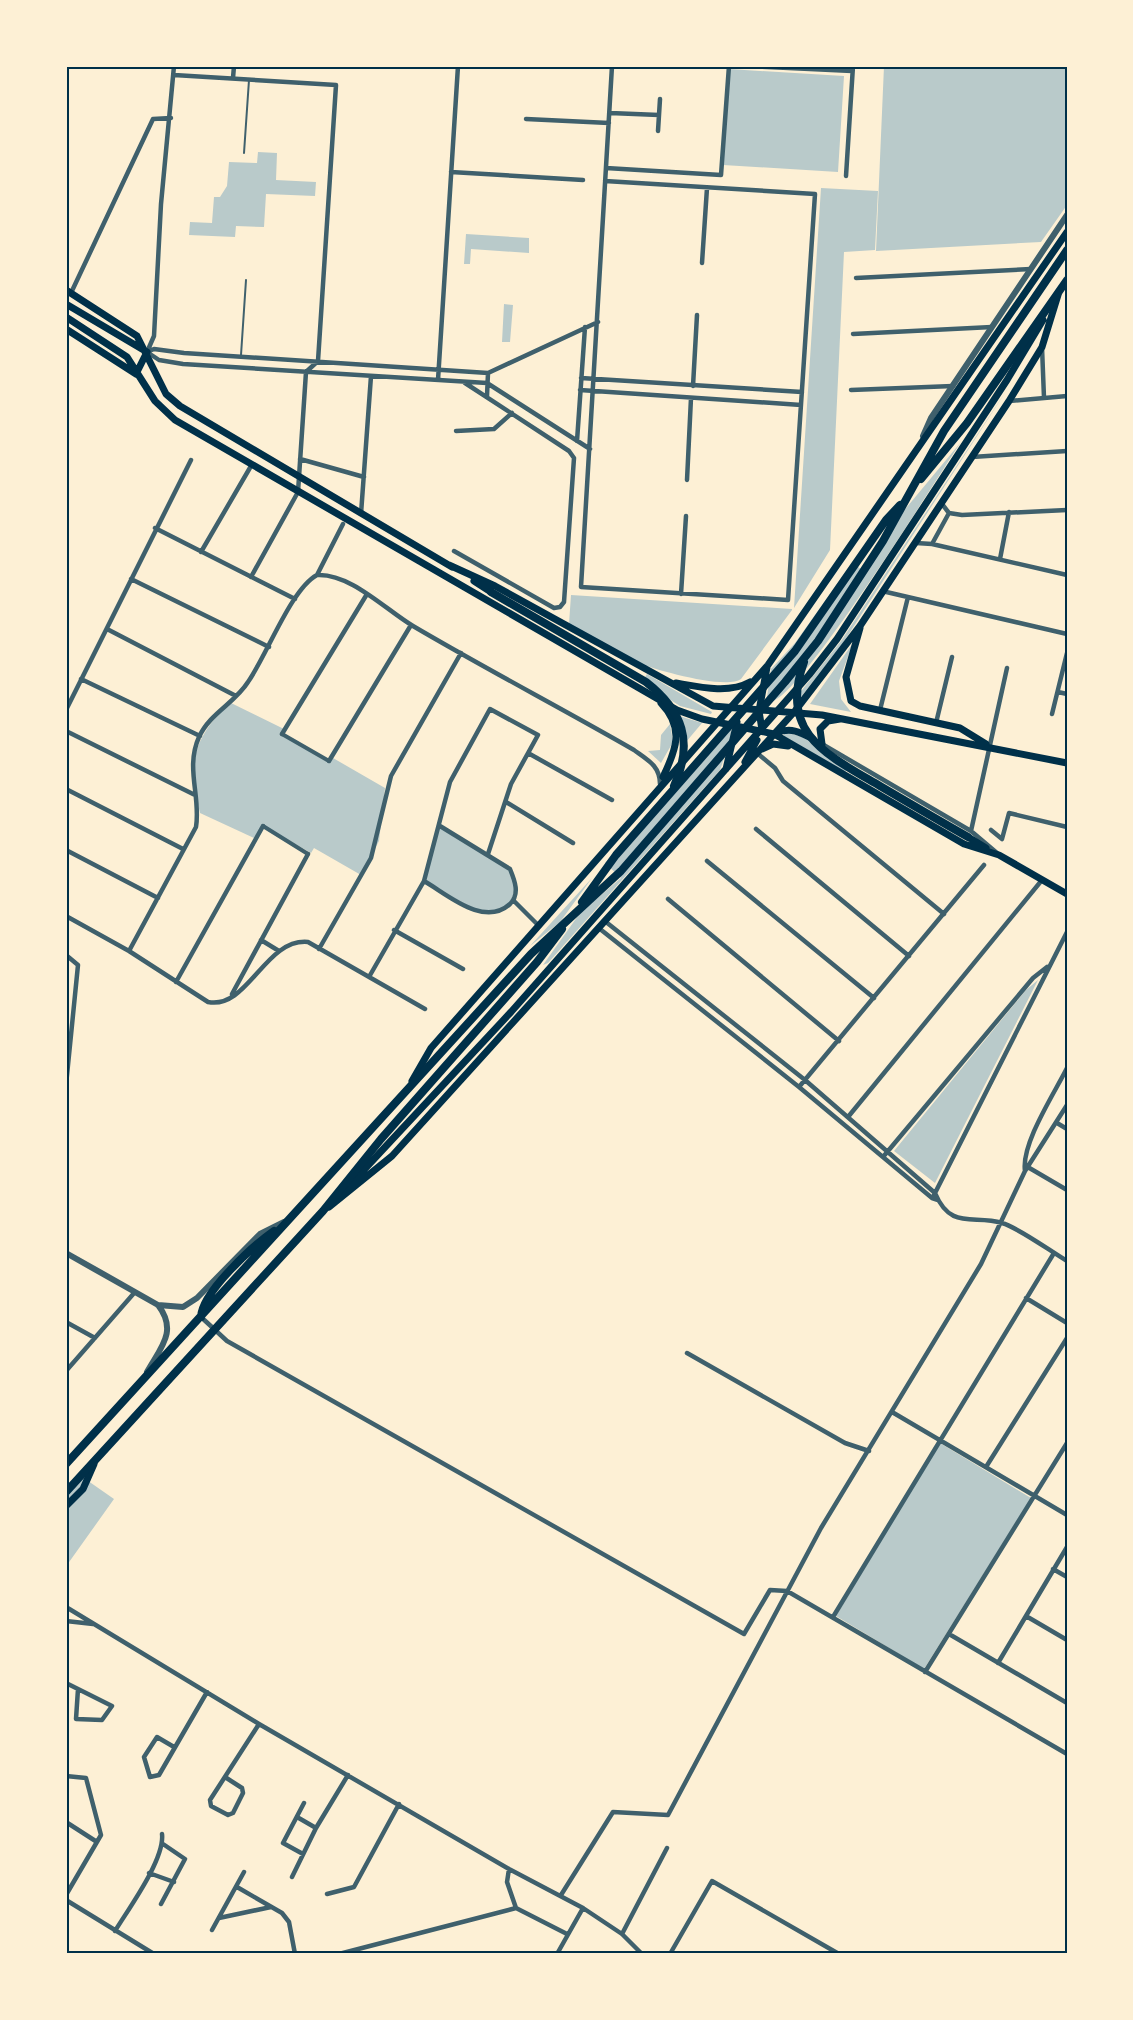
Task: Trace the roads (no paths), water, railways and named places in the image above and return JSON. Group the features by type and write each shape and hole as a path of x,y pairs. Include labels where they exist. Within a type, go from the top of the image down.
{"main road":[{"path":"408,1088 431,1048 660,784 768,665 1067,232"},
{"path":"67,1464 201,1317 206,1299 261,1240 288,1221 540,945 621,871 742,726 807,655 890,530 944,431 1067,250"},
{"path":"323,1211 390,1144 631,879 779,711 837,639 1007,380 1067,280"},
{"path":"68,292 137,336 166,394 180,406 661,693 678,718 684,743 681,766 670,793"},
{"path":"323,1211 392,1156 795,711 861,626 1009,401 1042,347 1058,295"},
{"path":"66,1492 323,1211 542,956 616,855 795,651 886,520 956,438 1058,295"},
{"path":"66,304 147,352"},
{"path":"66,317 127,357 155,401 175,420 251,466 657,699 686,714 716,722 762,729 774,734 964,844 999,855"},
{"path":"66,329 136,374"},
{"path":"136,374 147,352"},
{"path":"449,565 495,586 712,705 728,709 795,711 843,718 1067,763"},
{"path":"861,626 846,677 846,691 854,704 960,728 990,747"},
{"path":"807,655 799,677 797,704 798,715 812,741 830,757 969,834 999,855 1067,894"},
{"path":"738,774 762,729 759,711 768,665"},
{"path":"670,682 735,688 754,679"},
{"path":"657,699 675,723 678,744 660,784"},
{"path":"728,709 742,726"},
{"path":"822,744 818,734 823,724 843,718"},
{"path":"725,771 742,726"},
{"path":"774,734 785,730 798,731 822,744"},
{"path":"757,753 773,744 799,750"},
{"path":"618,908 631,879"},
{"path":"66,1506 83,1489 96,1460"}],"street":[{"path":"147,352 154,336 161,204 171,118 174,66"},
{"path":"233,78 234,66"},
{"path":"438,380 458,66"},
{"path":"605,181 815,194 788,600 581,587 598,322 605,181 612,66"},
{"path":"606,168 721,175 729,66"},
{"path":"747,66 853,69 846,176"},
{"path":"174,75 336,85 318,361 306,372 298,492 251,577"},
{"path":"658,130 660,99"},
{"path":"610,113 659,115"},
{"path":"68,292 153,119 171,118"},
{"path":"526,119 609,123"},
{"path":"451,172 583,180"},
{"path":"702,263 707,188"},
{"path":"916,451 931,418 1067,215"},
{"path":"856,278 1031,269"},
{"path":"693,386 697,315"},
{"path":"147,352 154,349 488,373 598,322"},
{"path":"577,441 585,327"},
{"path":"853,334 992,327"},
{"path":"1042,347 1044,398"},
{"path":"147,352 159,360 171,363 487,383 590,449"},
{"path":"487,396 488,373"},
{"path":"361,514 371,376"},
{"path":"581,378 802,392"},
{"path":"454,551 554,608 560,607 564,602 574,458 569,451 464,382"},
{"path":"635,394 636,382"},
{"path":"852,390 953,386"},
{"path":"749,402 750,389"},
{"path":"580,390 801,405"},
{"path":"1009,401 1067,396"},
{"path":"687,480 691,398"},
{"path":"456,431 494,429 512,413"},
{"path":"972,458 1067,451"},
{"path":"300,459 364,477"},
{"path":"66,710 190,460"},
{"path":"201,552 251,466"},
{"path":"942,504 949,513"},
{"path":"949,513 1067,511"},
{"path":"1000,559 1009,512"},
{"path":"932,544 949,513"},
{"path":"681,594 686,516"},
{"path":"129,951 196,827 199,813 192,772 200,736 224,704 248,684 295,599 304,585 317,575 343,524"},
{"path":"155,528 295,599"},
{"path":"916,543 932,544 1067,575"},
{"path":"317,575 334,577 367,594 411,625 634,750 654,764 658,770 660,784"},
{"path":"131,579 269,647"},
{"path":"882,591 1067,634"},
{"path":"367,594 282,734 329,761 411,625"},
{"path":"880,711 908,597"},
{"path":"107,629 236,696"},
{"path":"319,949 371,858 391,776 461,653"},
{"path":"1052,714 1067,653"},
{"path":"936,723 952,657"},
{"path":"822,744 969,834 1007,668"},
{"path":"81,679 200,736"},
{"path":"1058,692 1067,694"},
{"path":"369,977 424,880 450,782 490,709 538,735 510,784 488,854"},
{"path":"66,731 195,795"},
{"path":"528,753 612,800"},
{"path":"757,753 775,768 783,781 944,914"},
{"path":"66,789 183,849"},
{"path":"506,802 573,843"},
{"path":"991,830 1002,839 1009,813 1067,827"},
{"path":"176,982 263,826 308,854 230,1000"},
{"path":"424,880 477,911 490,914 503,910 513,900 515,881 510,869 440,826"},
{"path":"756,829 909,956"},
{"path":"66,850 158,898"},
{"path":"707,861 874,998"},
{"path":"799,1087 984,865"},
{"path":"843,1124 1042,880"},
{"path":"668,899 839,1041"},
{"path":"513,900 538,926"},
{"path":"66,916 129,951 208,1002 230,1000 279,951 298,941 308,942 425,1009"},
{"path":"606,921 805,1080 888,1151 933,1196"},
{"path":"600,929 938,1200 949,1213 963,1221 1002,1223 1067,1261"},
{"path":"394,930 463,969"},
{"path":"933,1196 1067,932"},
{"path":"261,940 279,951"},
{"path":"66,955 78,965 66,1085"},
{"path":"883,1157 1033,978 1049,966"},
{"path":"561,1894 614,1812 668,1815 821,1528 981,1264 1026,1167 1032,1139 1067,1068"},
{"path":"1026,1167 1067,1105"},
{"path":"1057,1123 1067,1129"},
{"path":"1026,1167 1067,1190"},
{"path":"66,1253 158,1305 183,1307 197,1298 260,1234 288,1221"},
{"path":"833,1617 1054,1253"},
{"path":"66,1371 135,1292"},
{"path":"1026,1298 1067,1323"},
{"path":"141,1383 167,1337 169,1325 158,1305"},
{"path":"201,1317 240,1348 744,1634 770,1590 787,1591 1067,1754"},
{"path":"66,1322 95,1338"},
{"path":"986,1467 1067,1338"},
{"path":"687,1353 845,1443 868,1451"},
{"path":"891,1412 1067,1515"},
{"path":"925,1672 1036,1497 1067,1443"},
{"path":"998,1663 1067,1547"},
{"path":"1053,1569 1067,1577"},
{"path":"66,1607 259,1724 509,1869 561,1894 622,1934 642,1954"},
{"path":"1026,1616 1067,1640"},
{"path":"66,1621 96,1624"},
{"path":"949,1634 1067,1703"},
{"path":"66,1683 78,1689 112,1706 102,1720 76,1719 78,1689"},
{"path":"174,1747 157,1737 144,1757 150,1777 159,1774 207,1692"},
{"path":"225,1777 242,1788 243,1793 233,1813 228,1815 211,1806 210,1800 259,1724"},
{"path":"292,1877 316,1828 348,1774"},
{"path":"66,1776 86,1778 102,1835 66,1895"},
{"path":"303,1854 283,1843 304,1803"},
{"path":"327,1894 354,1887 399,1804"},
{"path":"297,1817 316,1828"},
{"path":"66,1822 97,1842"},
{"path":"115,1931 149,1873 163,1844 162,1834"},
{"path":"161,1904 185,1859 163,1844"},
{"path":"622,1934 667,1848"},
{"path":"509,1869 507,1882 516,1908"},
{"path":"212,1930 244,1872"},
{"path":"149,1873 174,1881"},
{"path":"670,1954 712,1881 839,1954"},
{"path":"237,1887 282,1913 289,1922 295,1954"},
{"path":"66,1902 154,1954"},
{"path":"219,1918 272,1907"},
{"path":"339,1954 516,1908 567,1934"},
{"path":"557,1954 583,1908"}],"lane":[{"path":"244,153 249,80"},
{"path":"241,356 246,280"}]}
